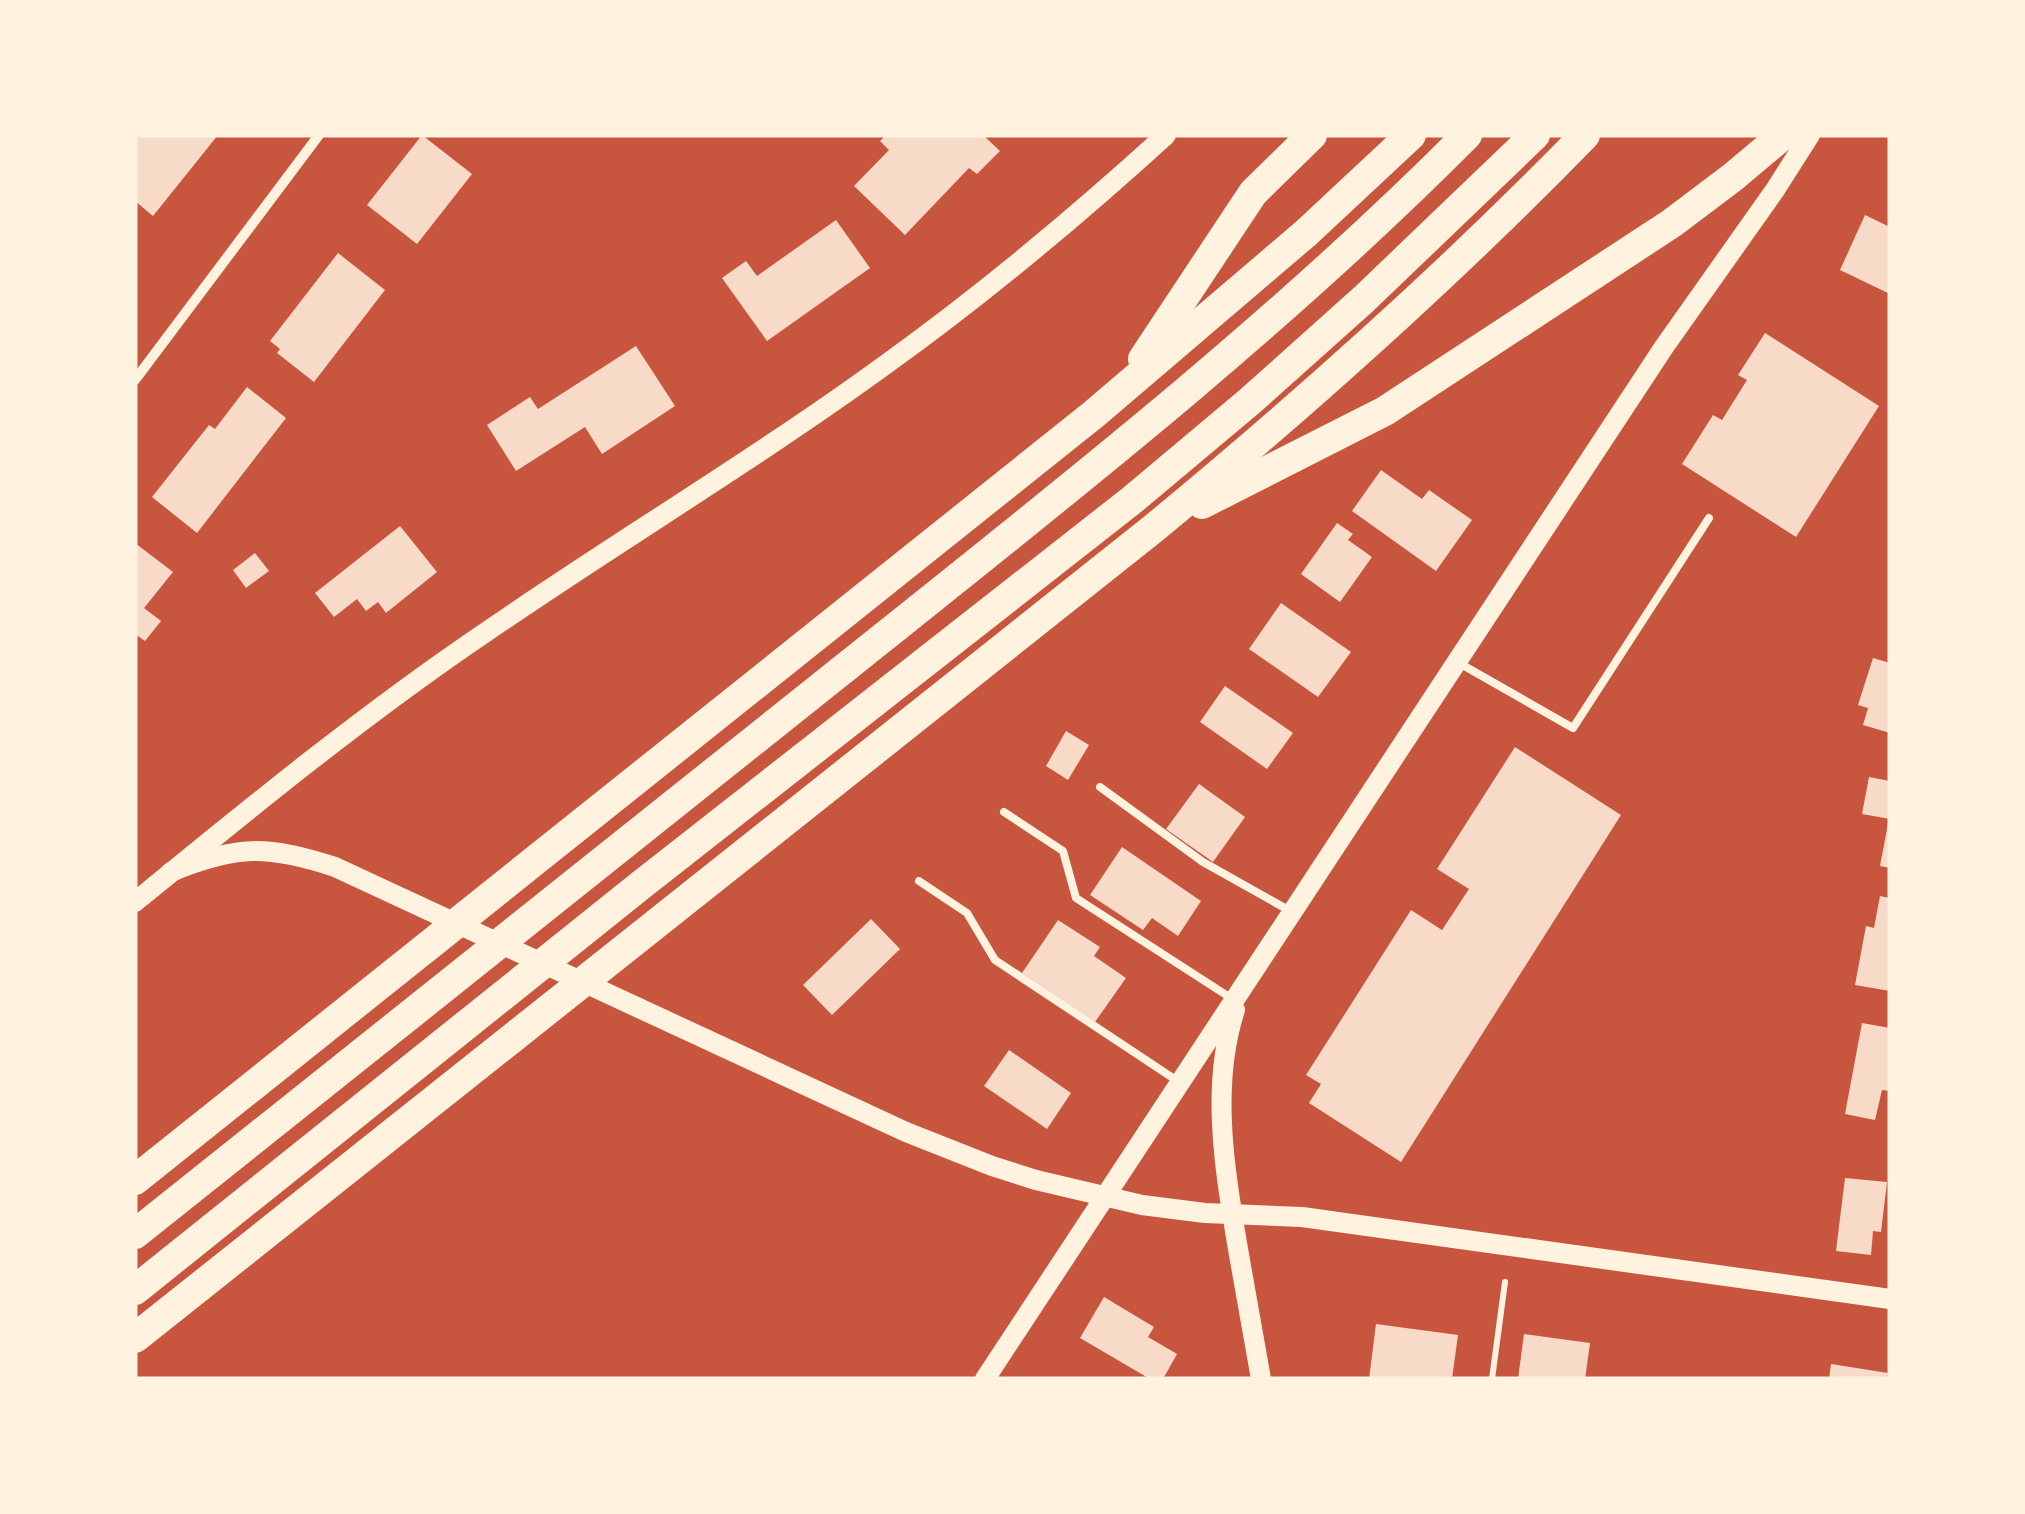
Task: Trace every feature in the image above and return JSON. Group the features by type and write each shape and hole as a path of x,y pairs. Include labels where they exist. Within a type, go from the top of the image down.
{"highway":[{"path":"1121,392 1254,193 1312,135"},
{"path":"135,1180 1121,392 1306,234 1411,135"},
{"path":"135,1234 1098,464 1276,314 1467,135"},
{"path":"135,1290 641,885 1132,500 1364,299 1535,135"},
{"path":"135,1338 1154,528 1388,326 1585,135"},
{"path":"1154,528 1385,410 1672,223 1782,135"}],"main road":[{"path":"135,902 426,674 818,412 930,332 1087,206 1166,135"},
{"path":"986,1379 1664,347 1810,135"},
{"path":"171,872 234,851 258,849 309,859 362,878 863,1112 950,1150 1021,1175 1177,1210 1302,1217 1890,1299"},
{"path":"1238,994 1224,1058 1222,1126 1232,1214 1260,1379"}],"street":[{"path":"135,380 319,135"}],"lane":[{"path":"1457,662 1572,728 1709,518"},
{"path":"1100,787 1203,862 1292,912"},
{"path":"1004,812 1063,851 1076,898 1238,994"},
{"path":"919,881 968,913 995,960 1180,1083"}],"path":[{"path":"1492,1379 1505,1282"}],"building":[{"path":"135,135 218,135 153,216 135,201"},
{"path":"422,135 472,174 417,244 367,205"},
{"path":"886,135 983,135 1000,151 977,174 969,168 905,235 854,186 889,150 880,141"},
{"path":"1865,215 1890,227 1890,294 1840,270"},
{"path":"836,220 870,268 767,341 722,278 746,261 757,276"},
{"path":"338,253 385,290 314,382 277,353 280,349 270,341"},
{"path":"1765,333 1879,406 1796,537 1682,464 1713,415 1722,420 1747,380 1738,375"},
{"path":"636,346 675,406 602,454 585,427 516,471 487,425 530,397 538,409"},
{"path":"247,387 286,418 197,533 152,497 209,425 215,429"},
{"path":"1381,470 1422,499 1429,490 1472,520 1436,571 1352,511"},
{"path":"1337,523 1353,534 1348,540 1372,557 1340,602 1301,574"},
{"path":"400,526 437,572 386,613 378,602 366,611 357,599 334,617 315,593"},
{"path":"135,543 173,572 144,608 161,621 145,641 135,634"},
{"path":"255,553 269,571 246,588 233,570"},
{"path":"1281,603 1351,652 1318,697 1249,649"},
{"path":"1873,658 1890,663 1890,733 1863,725 1868,708 1858,705"},
{"path":"1225,686 1293,733 1267,769 1200,722"},
{"path":"1066,731 1089,745 1068,780 1046,766"},
{"path":"1515,747 1621,815 1401,1162 1309,1103 1321,1084 1306,1075 1411,910 1442,930 1469,889 1437,869"},
{"path":"1869,777 1890,781 1890,819 1862,814"},
{"path":"1199,784 1245,817 1213,862 1166,829"},
{"path":"1890,824 1890,868 1880,866"},
{"path":"1122,847 1201,901 1178,936 1152,918 1143,930 1090,895"},
{"path":"1880,896 1890,898 1890,991 1855,985 1866,926 1874,928"},
{"path":"871,919 900,949 832,1015 803,985"},
{"path":"1058,920 1100,947 1094,956 1126,978 1095,1022 1022,973"},
{"path":"1862,1023 1890,1028 1890,1091 1882,1090 1875,1120 1845,1114"},
{"path":"1009,1050 1071,1093 1047,1129 984,1086"},
{"path":"1845,1178 1887,1182 1881,1232 1873,1231 1871,1255 1836,1251"},
{"path":"1104,1297 1154,1327 1148,1337 1177,1354 1163,1379 1150,1379 1080,1338"},
{"path":"1376,1324 1458,1335 1452,1379 1369,1379"},
{"path":"1524,1334 1590,1343 1585,1379 1518,1379"},
{"path":"1831,1364 1888,1373 1887,1379 1829,1379"}]}
